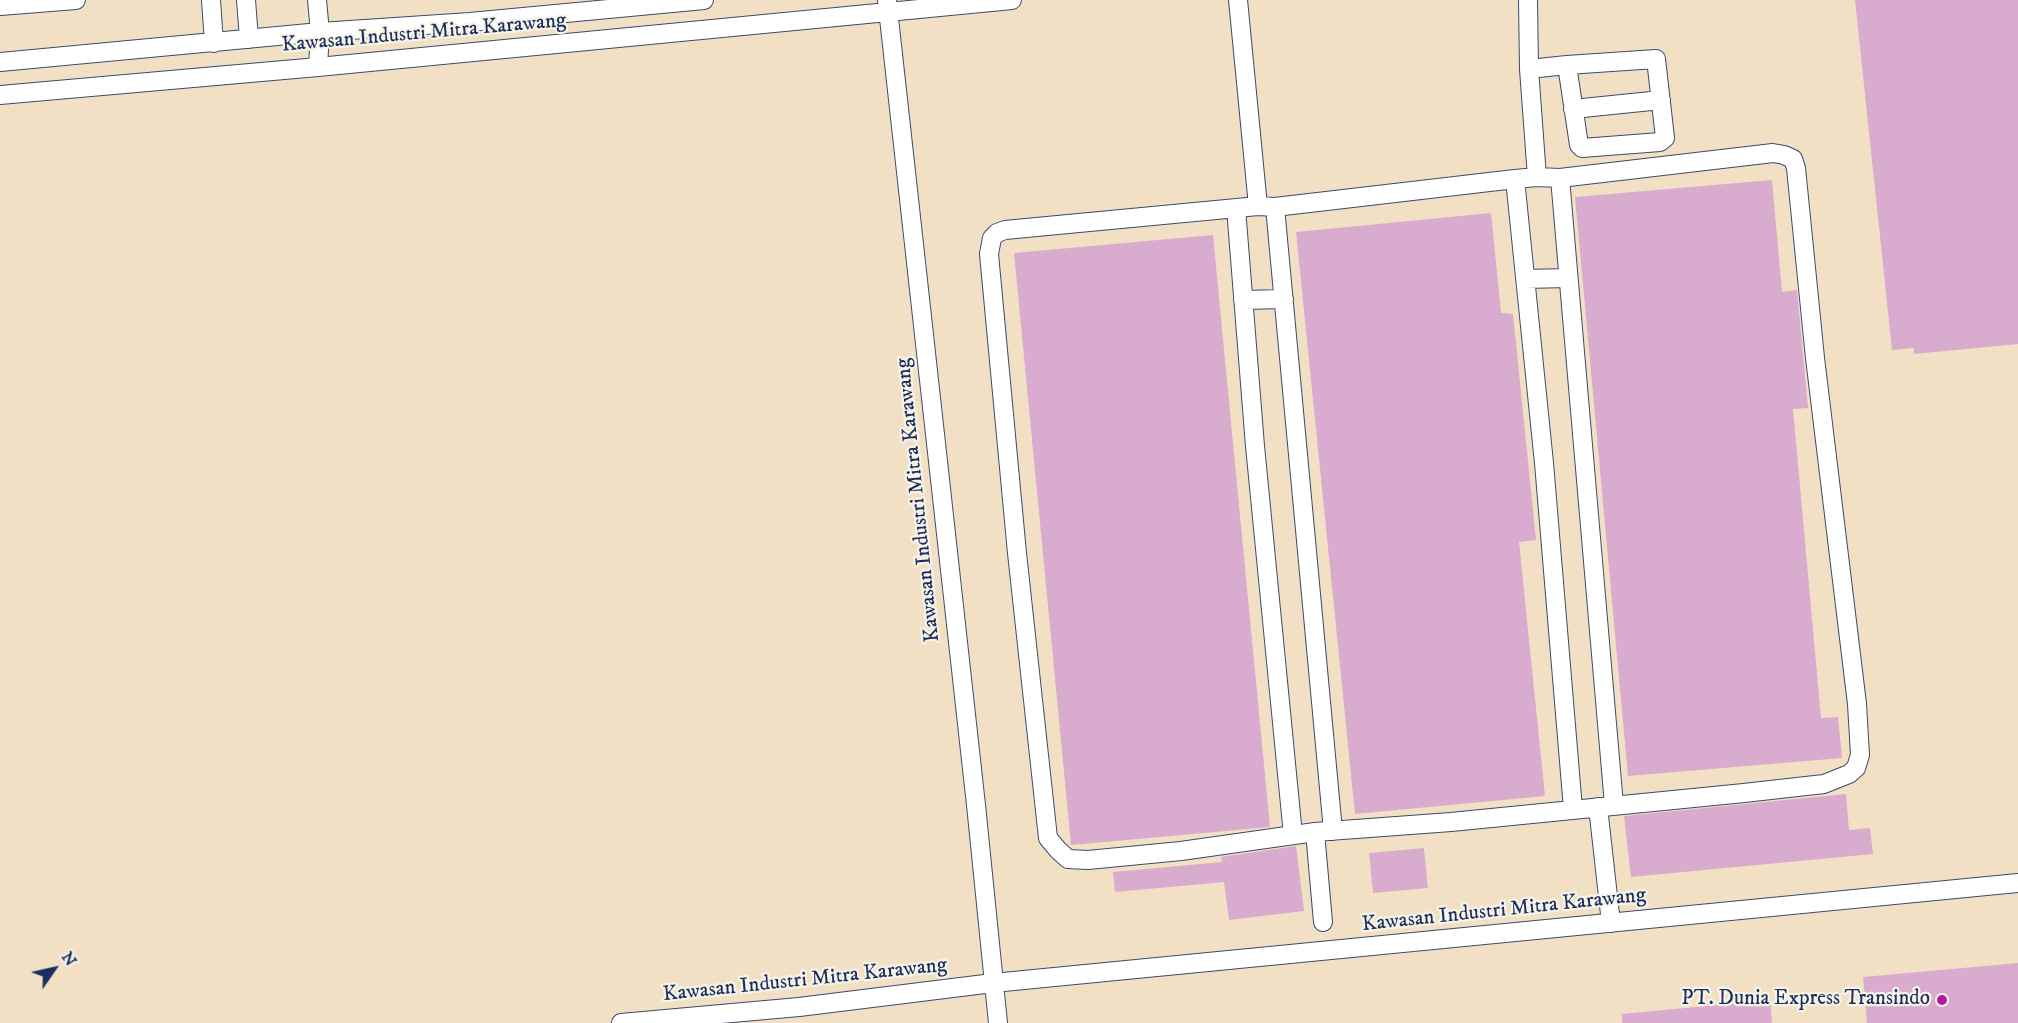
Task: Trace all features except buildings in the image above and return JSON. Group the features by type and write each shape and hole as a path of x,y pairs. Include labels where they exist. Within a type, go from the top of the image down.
{"street":[{"path":"0,6 76,0"},
{"path":"211,0 214,43"},
{"path":"246,0 249,39"},
{"path":"317,0 320,32 318,67"},
{"name":"Kawasan Industri Mitra Karawang","path":"0,62 320,32 470,22 704,0"},
{"name":"Kawasan Industri Mitra Karawang","path":"0,95 318,67 888,6 1012,0"},
{"path":"1238,0 1267,206 1284,299 1333,831"},
{"path":"1528,0 1529,69 1537,177"},
{"name":"Kawasan Industri Mitra Karawang","path":"888,6 998,1023"},
{"path":"1529,69 1567,65 1656,59 1666,135 1663,141 1581,148 1567,65"},
{"path":"1573,109 1661,100"},
{"path":"1773,153 1784,154 1793,159 1796,168 1815,358 1857,704 1860,755 1857,768 1849,774 1824,784 1756,792 1451,822 1315,832 1182,851 1088,860 1068,859 1048,838 1017,553 989,254 993,238 997,233 1005,230 1267,206 1515,179 1560,178 1773,153"},
{"path":"1560,178 1606,806 1611,923"},
{"path":"1515,179 1544,463 1573,809"},
{"path":"1236,208 1255,446 1293,835"},
{"path":"1525,279 1568,278"},
{"path":"1244,300 1284,299"},
{"path":"1315,832 1323,922"},
{"name":"Kawasan Industri Mitra Karawang","path":"621,1023 799,1007 993,983 2018,883"}],"place":[{"name":"PT. Dunia Express Transindo","path":"1942,1000"}]}
